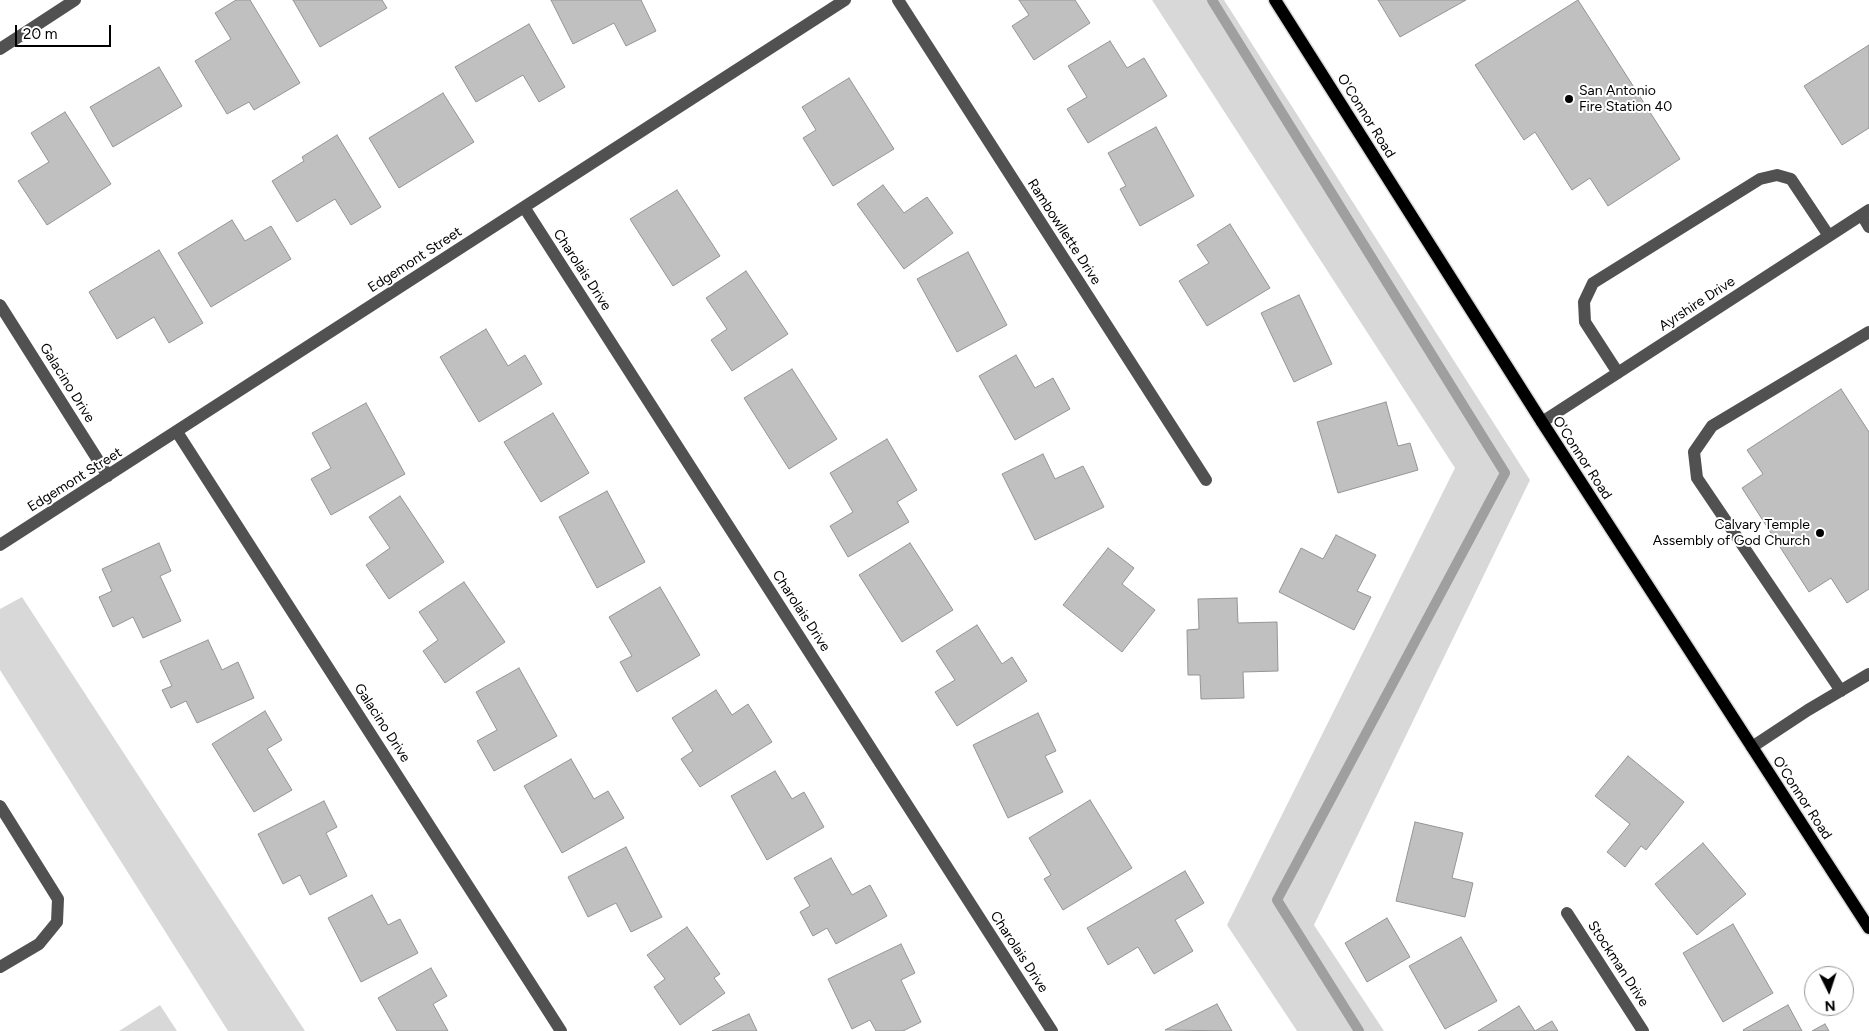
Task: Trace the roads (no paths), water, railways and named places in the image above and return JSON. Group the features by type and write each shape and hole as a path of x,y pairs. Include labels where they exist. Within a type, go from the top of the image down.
{"main road":[{"name":"O'Connor Road","path":"1275,0 1542,422 1869,928"}],"street":[{"path":"0,49 75,0"},
{"name":"Edgemont Street","path":"0,545 845,0"},
{"name":"Rambowllette Drive","path":"898,0 1206,480"},
{"path":"1618,373 1585,322 1584,302 1593,283 1760,179 1778,175 1791,179 1829,236"},
{"name":"Charolais Drive","path":"524,207 1052,1031"},
{"path":"1865,213 1869,227"},
{"name":"Ayrshire Drive","path":"1542,422 1865,213"},
{"name":"Galacino Drive","path":"0,305 108,476"},
{"path":"1841,691 1697,478 1694,452 1712,426 1869,332"},
{"name":"Galacino Drive","path":"177,432 561,1031"},
{"path":"1752,747 1869,674"},
{"path":"0,806 58,899 57,922 39,944 0,967"},
{"name":"Stockman Drive","path":"1567,913 1643,1031"}],"waterway":[{"path":"1212,0 1505,473 1277,900 1359,1031"}],"place":[{"name":"San Antonio Fire Station 40","path":"1569,99"},
{"name":"Calvary Temple Assembly of God Church","path":"1820,533"}]}
